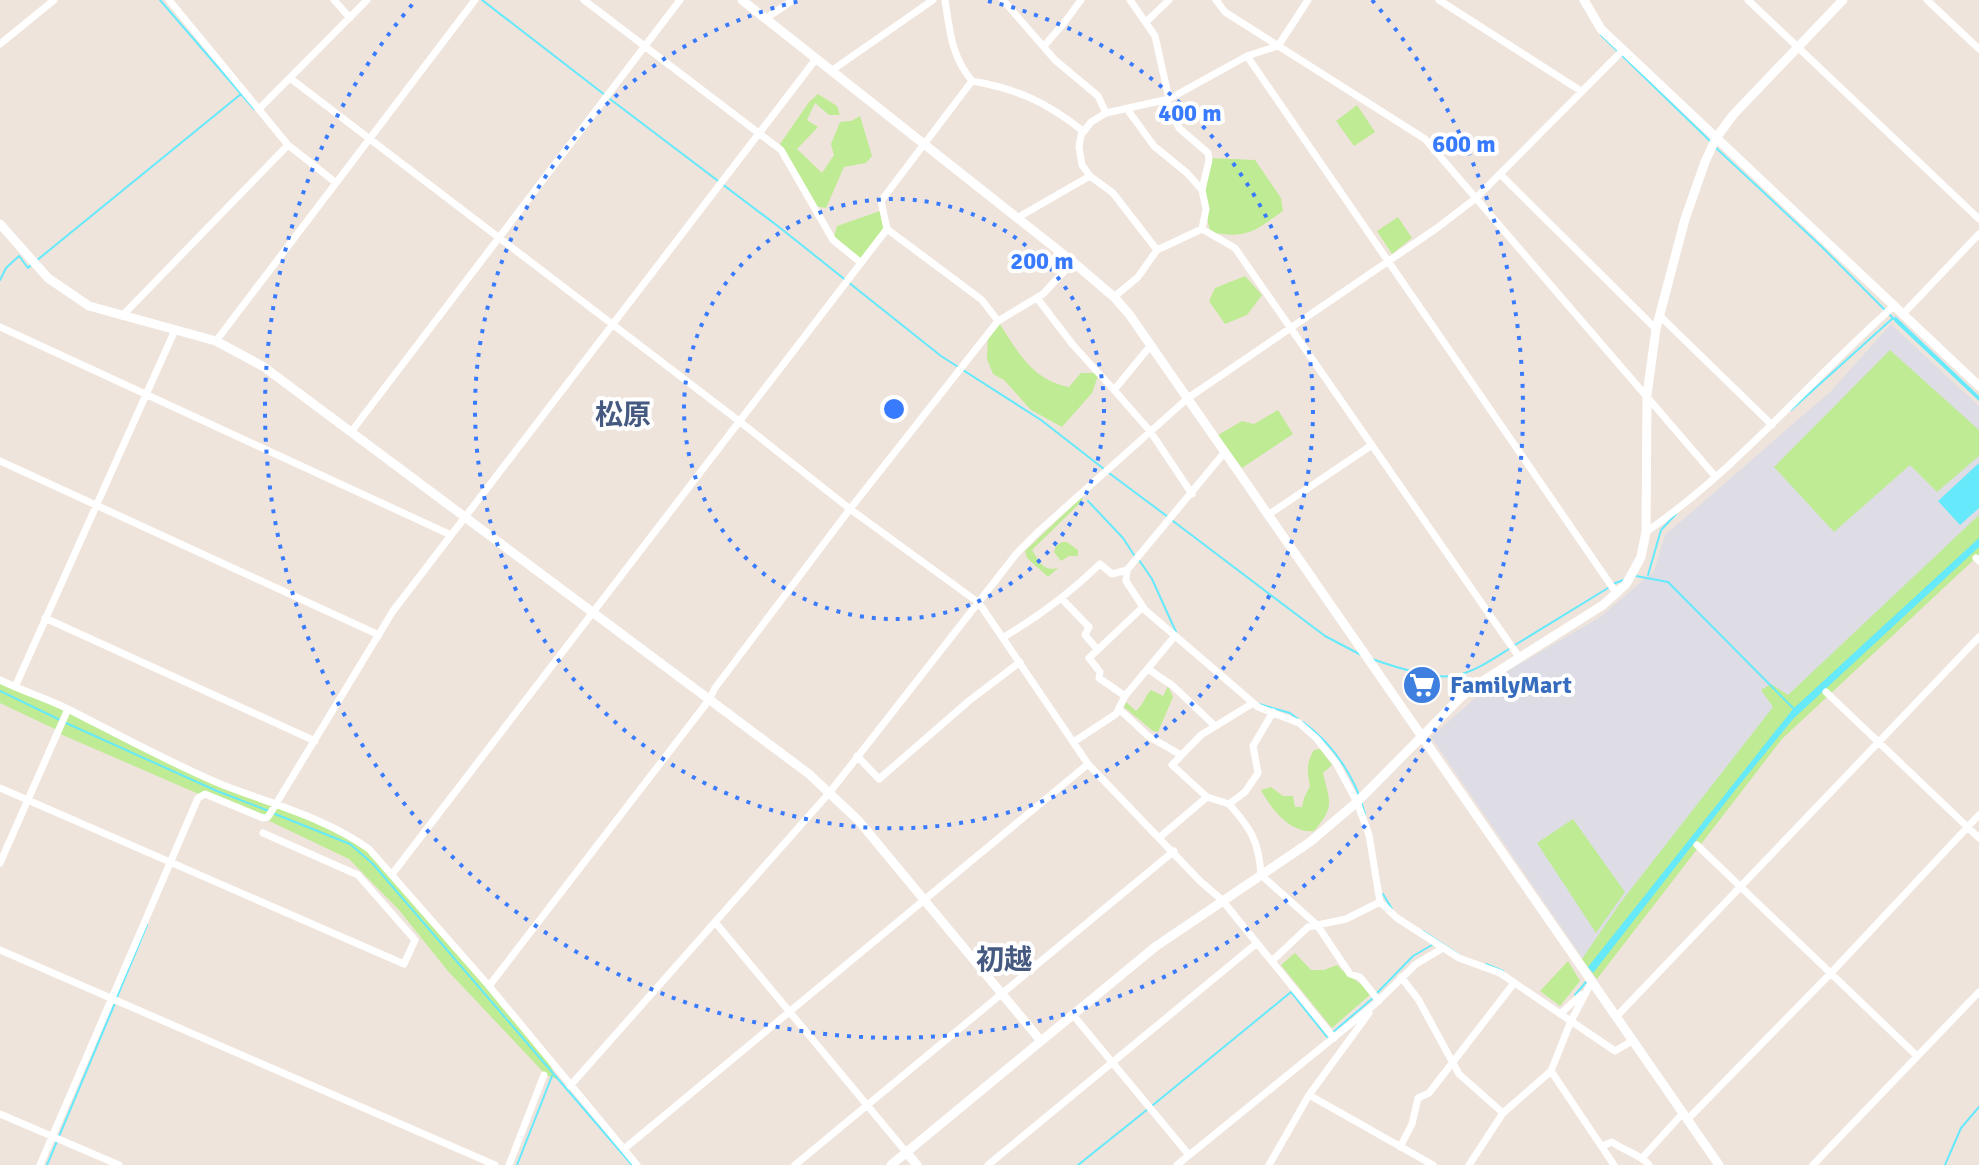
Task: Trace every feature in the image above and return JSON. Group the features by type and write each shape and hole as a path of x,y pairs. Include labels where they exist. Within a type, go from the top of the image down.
{"street":[{"path":"0,44 54,0"},
{"path":"169,0 288,145 335,182"},
{"path":"334,0 350,18"},
{"path":"259,109 367,0"},
{"path":"216,341 475,0"},
{"path":"584,0 781,150 833,240 860,262"},
{"path":"351,432 680,0"},
{"path":"742,0 1114,297 1188,398 1582,967 1590,985 1616,1017 1719,1165"},
{"path":"765,19 793,0"},
{"path":"831,71 933,0"},
{"path":"945,0 959,66 972,81 1030,96 1083,131"},
{"path":"1003,0 1055,60 1098,96 1106,113"},
{"path":"1044,46 1081,0"},
{"path":"1130,0 1155,36 1168,100 1179,128 1208,153 1202,190 1206,209 1202,229"},
{"path":"1147,21 1169,0"},
{"path":"1216,0 1225,12 1425,139 1715,476"},
{"path":"1157,250 1113,193 1090,176 1082,165 1079,155 1083,131 1106,113 1168,100 1247,56 1278,46 1308,0"},
{"path":"1439,0 1581,91"},
{"path":"1584,0 1601,29 1979,386"},
{"path":"1748,0 1979,219"},
{"path":"891,1165 1155,947 1310,842 1357,802 1461,697 1519,657 1586,617 1626,584 1641,557 1646,532 1647,395 1656,329 1685,219 1705,162 1716,138 1733,115 1843,0"},
{"path":"1927,0 1979,49"},
{"path":"570,1086 830,792 1017,553 1039,531 1188,398 1476,198 1623,50"},
{"path":"1247,56 1617,594"},
{"path":"40,1165 198,798 205,794 263,818 268,817 393,611 816,59"},
{"path":"290,78 850,509 979,603 1088,764 1222,900 1334,1038"},
{"path":"972,81 881,201 887,229 982,300 998,321"},
{"path":"1127,109 1154,146 1185,171 1202,190"},
{"path":"122,317 288,145"},
{"path":"1500,174 1656,329"},
{"path":"1017,218 1090,176"},
{"path":"0,224 48,278 89,306 216,341 264,367 830,792 858,820 1041,1041"},
{"path":"393,873 887,229"},
{"path":"1114,297 1138,277 1157,250 1202,229"},
{"path":"1202,229 1235,248 1519,657"},
{"path":"1903,314 1979,234"},
{"path":"489,986 709,700 850,509 998,321 1054,285 1073,262"},
{"path":"1037,298 1073,345 1150,431 1192,494"},
{"path":"1646,532 1772,425 1895,305"},
{"path":"1660,316 1772,425"},
{"path":"0,327 451,535"},
{"path":"15,687 175,330"},
{"path":"1114,390 1151,345"},
{"path":"1268,515 1372,445"},
{"path":"1004,637 1061,598 1100,564 1112,574 1127,570 1224,453"},
{"path":"0,461 379,635"},
{"path":"1127,570 1126,581 1143,607 1174,637 1253,703 1299,723 1336,763 1357,802 1369,835 1380,902 1397,918 1459,958 1500,973 1615,1051 1632,1041"},
{"path":"1061,598 1089,627 1085,635 1097,649"},
{"path":"1125,696 1099,678 1100,672 1089,658 1143,607"},
{"path":"45,618 315,741"},
{"path":"1075,741 1116,714 1125,696 1174,637"},
{"path":"1616,1017 1979,637"},
{"path":"857,756 879,779 970,700 1020,662"},
{"path":"1148,669 1173,686 1215,726"},
{"path":"0,680 222,784 353,838 369,849 489,986 637,1165"},
{"path":"1826,692 1979,838"},
{"path":"1253,703 1201,735 1172,765 1207,797 1229,804 1257,842 1261,875 1317,925 1350,974 1360,977 1377,1002"},
{"path":"1119,709 1148,736 1181,755"},
{"path":"0,863 67,711"},
{"path":"1229,804 1245,792 1258,773 1253,746 1273,712"},
{"path":"624,1149 1088,764"},
{"path":"215,798 222,784"},
{"path":"0,788 404,964 415,940 365,880 263,833"},
{"path":"1160,837 1207,797"},
{"path":"1643,1157 1831,973 1979,815"},
{"path":"1697,845 1917,1056"},
{"path":"795,1165 1174,851"},
{"path":"1272,961 1308,927 1346,919 1380,902"},
{"path":"715,922 917,1165"},
{"path":"988,1165 1257,943"},
{"path":"1177,1165 1377,1002 1416,964 1443,948"},
{"path":"0,950 495,1165"},
{"path":"1401,977 1418,999 1459,1074 1503,1113"},
{"path":"1400,1147 1412,1124 1418,1098 1429,1093 1514,983"},
{"path":"1560,1014 1590,985"},
{"path":"1469,1165 1503,1113 1551,1071 1571,1021 1590,985"},
{"path":"1813,1165 1979,992"},
{"path":"1269,1165 1309,1095 1377,1002"},
{"path":"1073,1015 1189,1155"},
{"path":"1551,1071 1614,1165"},
{"path":"509,1165 544,1075"},
{"path":"1309,1095 1400,1147 1416,1161 1433,1165"},
{"path":"0,1114 119,1165"},
{"path":"1602,1146 1612,1142 1625,1152 1643,1157 1649,1165"}],"shaded area":[{"path":"1891,324 1979,406 1979,531 1771,727 1588,966 1431,737 1501,675 1600,617 1654,571 1665,535 1830,392"}],"green space":[{"path":"818,94 837,106 840,115 829,115 815,103 807,120 818,127 797,149 822,173 834,155 831,144 840,122 860,116 872,156 866,163 844,167 826,208 815,206 780,144"},
{"path":"1357,105 1375,132 1354,146 1336,121"},
{"path":"1209,158 1255,160 1281,198 1283,211 1250,232 1233,235 1210,232 1202,190"},
{"path":"883,210 883,234 860,262 833,240 837,226"},
{"path":"1398,217 1412,238 1392,254 1377,231"},
{"path":"1245,276 1262,295 1247,315 1225,324 1209,301 1215,288"},
{"path":"998,321 1027,363 1045,378 1069,387 1081,373 1099,373 1092,393 1062,427 1031,410 1004,380 993,374 987,359 988,334"},
{"path":"1890,350 1979,430 1979,456 1937,492 1910,465 1834,532 1774,467"},
{"path":"1278,410 1293,434 1242,468 1218,435 1242,421 1254,424"},
{"path":"1083,496 1082,501 1032,550 1045,567 1058,568 1048,577 1027,558 1025,551"},
{"path":"1979,515 1979,555 1782,739 1597,979 1582,959 1621,902 1773,707 1761,690 1771,684 1788,695"},
{"path":"1062,542 1078,550 1078,556 1069,556 1061,561 1054,552"},
{"path":"0,681 160,755 270,801 369,849 445,935 549,1063 557,1079 546,1075 447,970 399,910 349,859 263,818 201,795 58,733 0,703"},
{"path":"1168,686 1173,697 1158,732 1124,707 1126,702 1136,711 1151,690 1163,696"},
{"path":"1320,749 1332,765 1323,773 1328,791 1328,810 1314,831 1297,829 1270,805 1261,790 1271,787 1283,796 1293,796 1295,807 1302,807 1310,786 1310,759 1314,750"},
{"path":"1573,819 1625,892 1596,933 1537,843"},
{"path":"1295,953 1311,970 1324,970 1337,965 1372,993 1332,1028 1281,965"},
{"path":"1568,961 1580,981 1560,1006 1540,991"}],"water":[{"path":"1895,316 1979,396 1979,401 1895,322"},
{"path":"1979,463 1979,508 1960,525 1938,501"},
{"path":"1979,538 1979,547 1793,719 1593,973 1588,967 1793,709"}],"waterway":[{"path":"160,0 256,108"},
{"path":"482,0 605,95"},
{"path":"1601,35 1711,142"},
{"path":"36,261 241,94"},
{"path":"610,99 779,227 941,356 1041,420 1104,469"},
{"path":"1715,147 1895,320"},
{"path":"0,280 6,268 19,256 28,268 31,265"},
{"path":"1791,410 1893,318"},
{"path":"1109,473 1168,517"},
{"path":"1088,501 1123,538 1134,555"},
{"path":"1648,575 1661,530 1676,514"},
{"path":"1173,521 1325,636 1363,656"},
{"path":"1139,560 1152,579 1176,632"},
{"path":"1636,576 1668,582 1795,710"},
{"path":"1613,584 1626,579"},
{"path":"1515,645 1608,588"},
{"path":"1372,659 1423,674 1453,676 1475,669 1509,649"},
{"path":"0,691 60,720"},
{"path":"1259,704 1290,713 1298,719"},
{"path":"1303,722 1336,755 1359,795"},
{"path":"66,723 269,811"},
{"path":"1361,801 1365,814"},
{"path":"275,814 350,844 373,864 632,1165"},
{"path":"1383,894 1392,909"},
{"path":"117,997 147,925"},
{"path":"1423,931 1458,954"},
{"path":"1377,993 1413,956 1432,945"},
{"path":"1486,964 1503,971"},
{"path":"1575,995 1586,982"},
{"path":"1153,1105 1291,992 1327,1037"},
{"path":"1332,1033 1373,998"},
{"path":"47,1165 115,1003"},
{"path":"517,1165 552,1076"},
{"path":"1945,1165 1961,1128 1979,1107"},
{"path":"1078,1165 1148,1109"}],"place":[{"name":"FamilyMart","path":"1422,685"}],"district":[{"name":"松原","path":"623,415"},
{"name":"初越","path":"1004,960"}]}
